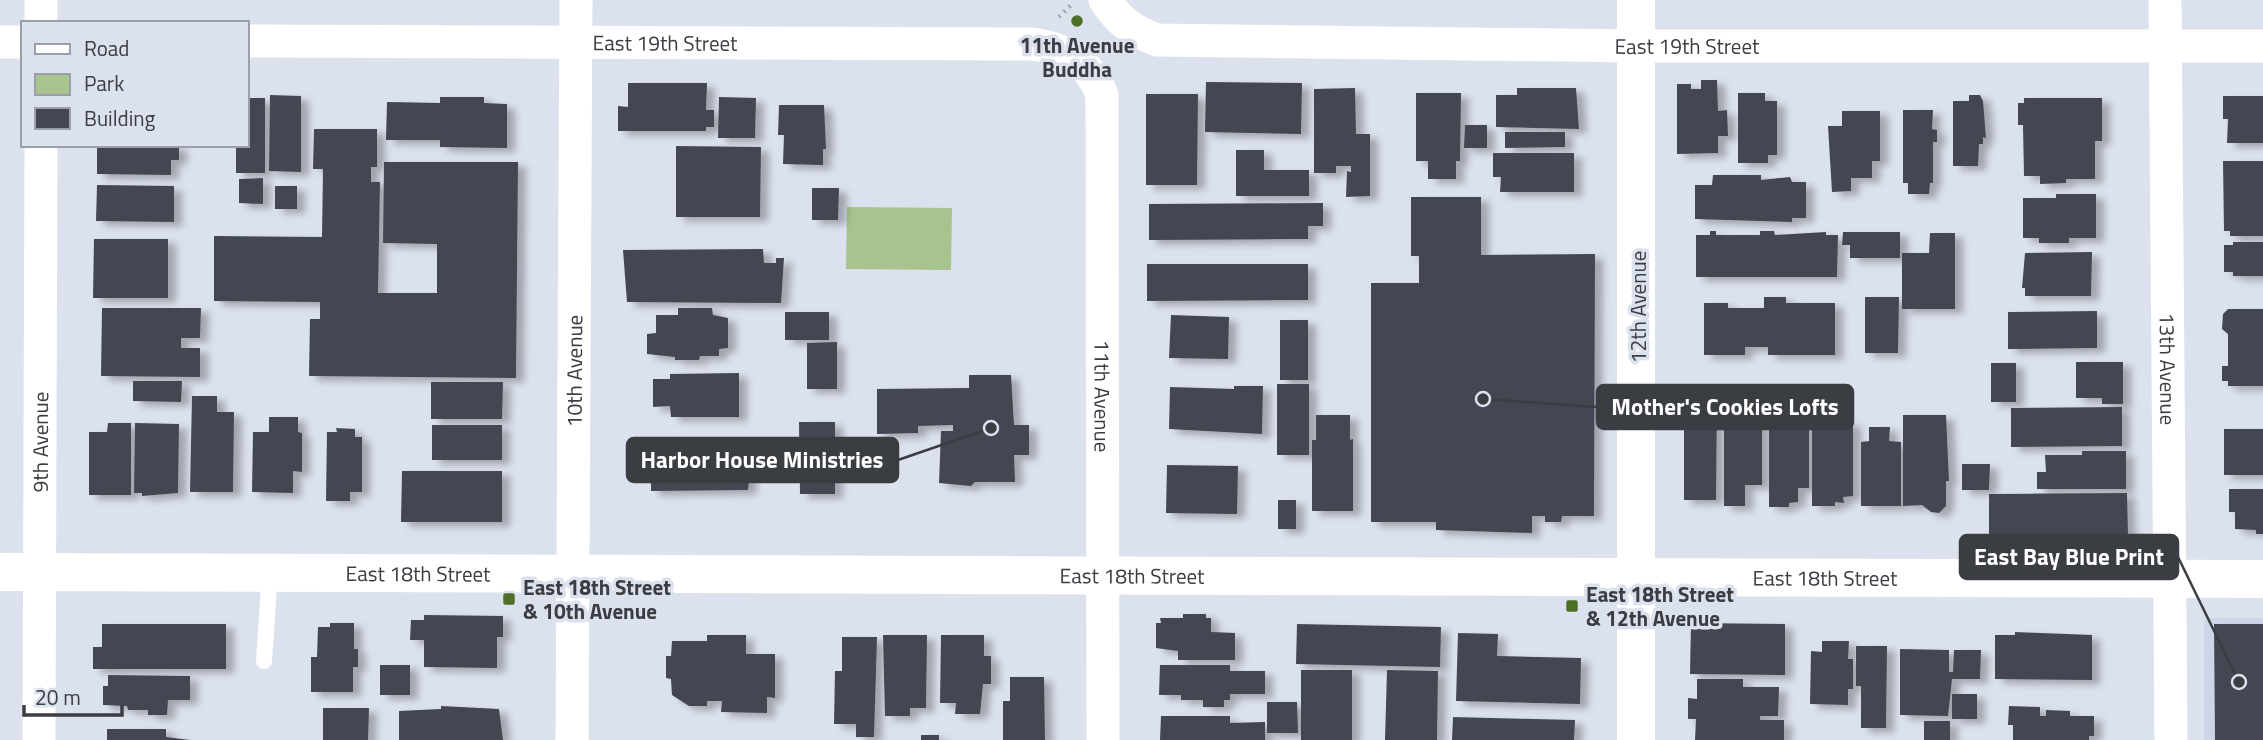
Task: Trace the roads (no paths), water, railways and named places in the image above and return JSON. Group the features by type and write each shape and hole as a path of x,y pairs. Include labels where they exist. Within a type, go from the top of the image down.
{"street":[{"path":"41,0 41,21"},
{"name":"10th Avenue","path":"572,740 576,0"},
{"name":"12th Avenue","path":"1636,0 1636,740"},
{"name":"13th Avenue","path":"2165,0 2171,740"},
{"name":"East 19th Street","path":"1111,9 1135,32 1157,40 1635,46 2263,46"},
{"name":"East 19th Street","path":"248,41 1032,44 1057,47 1080,60"},
{"path":"0,42 21,42"},
{"name":"11th Avenue","path":"1080,60 1095,76 1102,95 1103,740"},
{"name":"9th Avenue","path":"39,740 40,147"},
{"name":"East 18th Street","path":"0,572 2263,579"}],"lane":[{"path":"264,662 270,572"}],"place":[{"name":"11th Avenue Buddha","path":"1077,21"},
{"name":"Mother's Cookies Lofts","path":"1483,399"},
{"name":"Harbor House Ministries","path":"991,428"},
{"name":"East 18th Street & 10th Avenue","path":"509,599"},
{"name":"East 18th Street & 12th Avenue","path":"1572,606"},
{"name":"East Bay Blue Print","path":"2239,682"}]}
